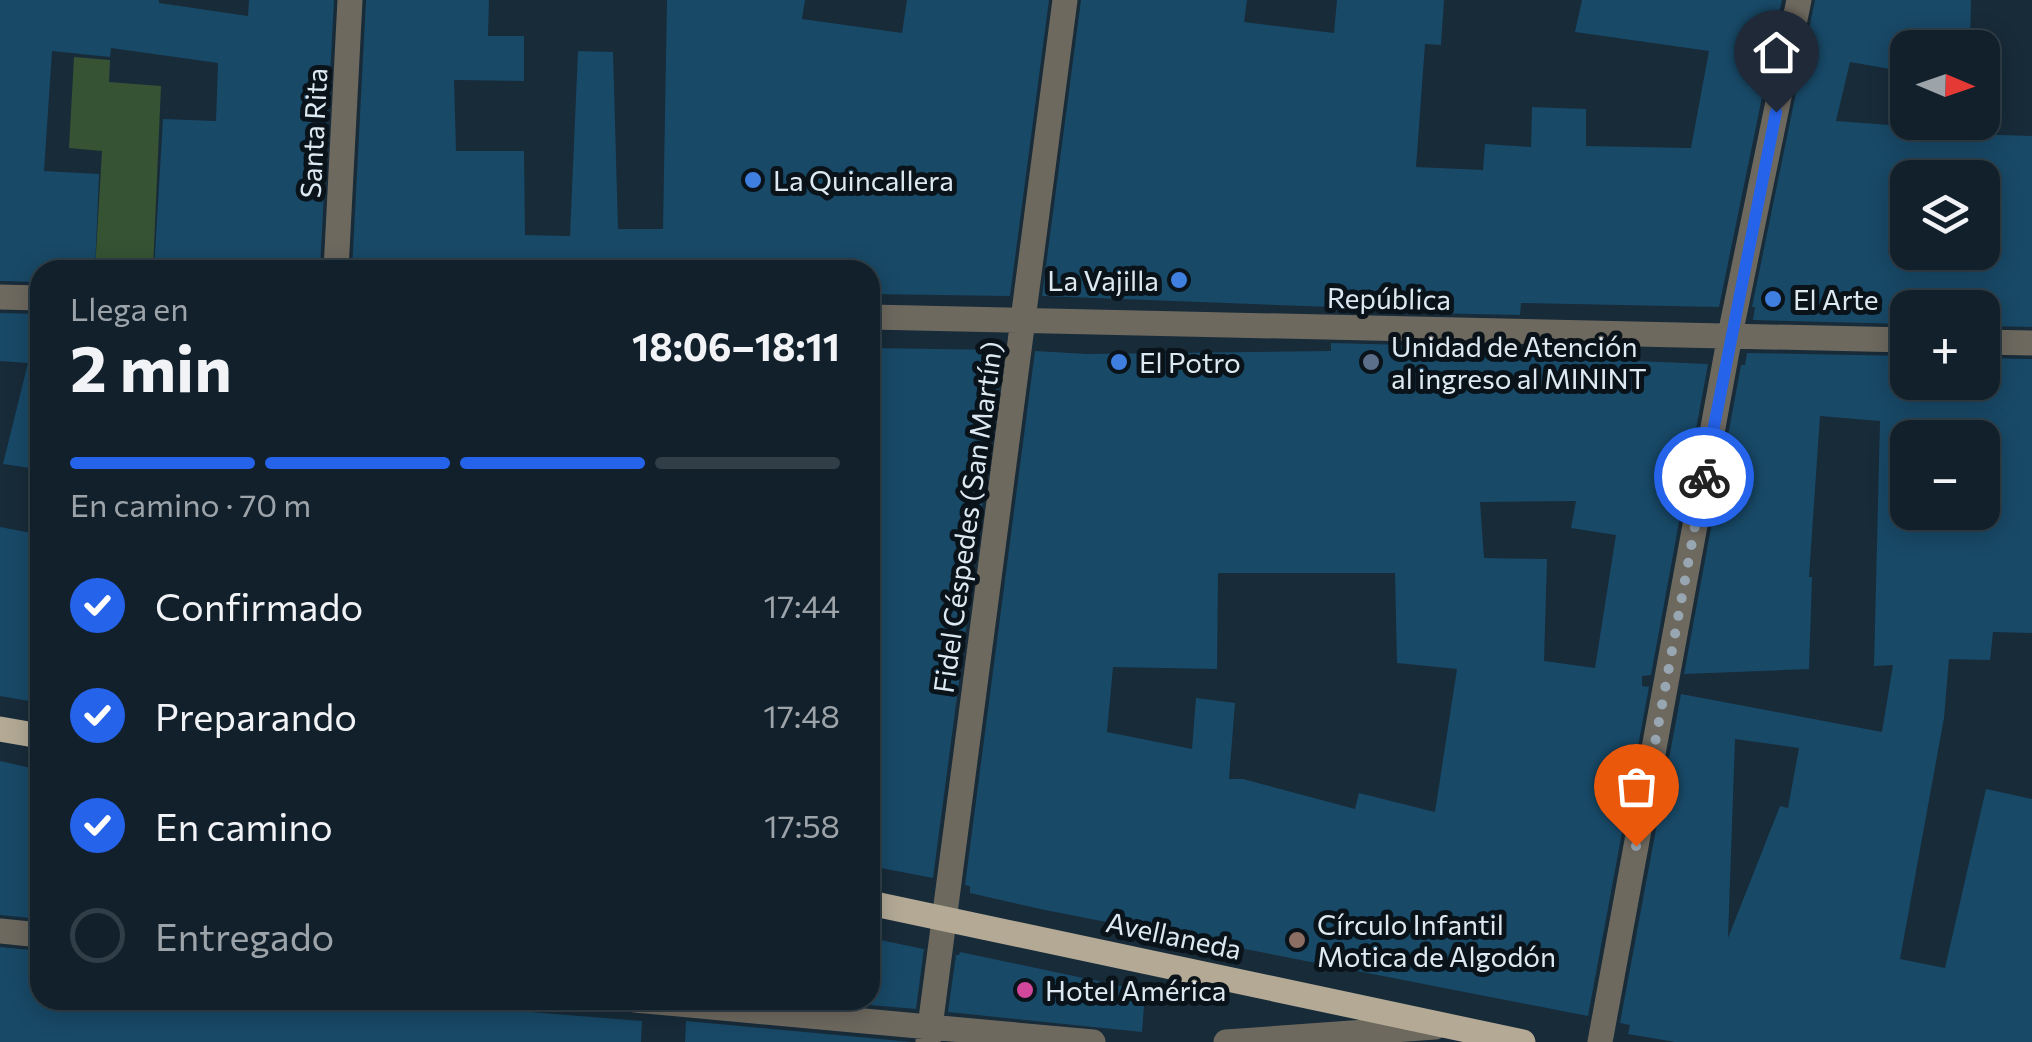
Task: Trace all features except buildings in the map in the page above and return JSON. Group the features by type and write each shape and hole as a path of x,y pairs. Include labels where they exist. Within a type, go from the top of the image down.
{"main road":[{"path":"0,729 30,734"},
{"name":"Avellaneda","path":"880,905 1523,1042"}],"street":[{"name":"Santa Rita","path":"337,260 350,0"},
{"name":"Fidel Céspedes (San Martín)","path":"929,1036 1065,0"},
{"path":"1600,1042 1730,335 1799,0"},
{"path":"0,297 30,298"},
{"name":"República","path":"880,317 1890,339"},
{"path":"2000,343 2032,344"},
{"path":"0,931 30,935"},
{"path":"717,1010 929,1036 1093,1042"},
{"path":"1226,1042 1452,1026"}],"green space":[{"path":"74,57 110,60 109,82 161,86 153,260 96,260 102,151 69,148"}],"way so far":[{"path":"1636,846 1704,477"}],"place":[{"name":"La Quincallera","path":"753,180"},
{"name":"La Vajilla","path":"1179,280"},
{"name":"El Arte","path":"1773,299"},
{"name":"El Potro","path":"1119,362"},
{"name":"Unidad de Atención al ingreso al MININT","path":"1371,362"},
{"name":"Círculo Infantil Motica de Algodón","path":"1297,940"},
{"name":"Hotel América","path":"1025,990"}],"route":[{"path":"1704,477 1776,112"}]}
